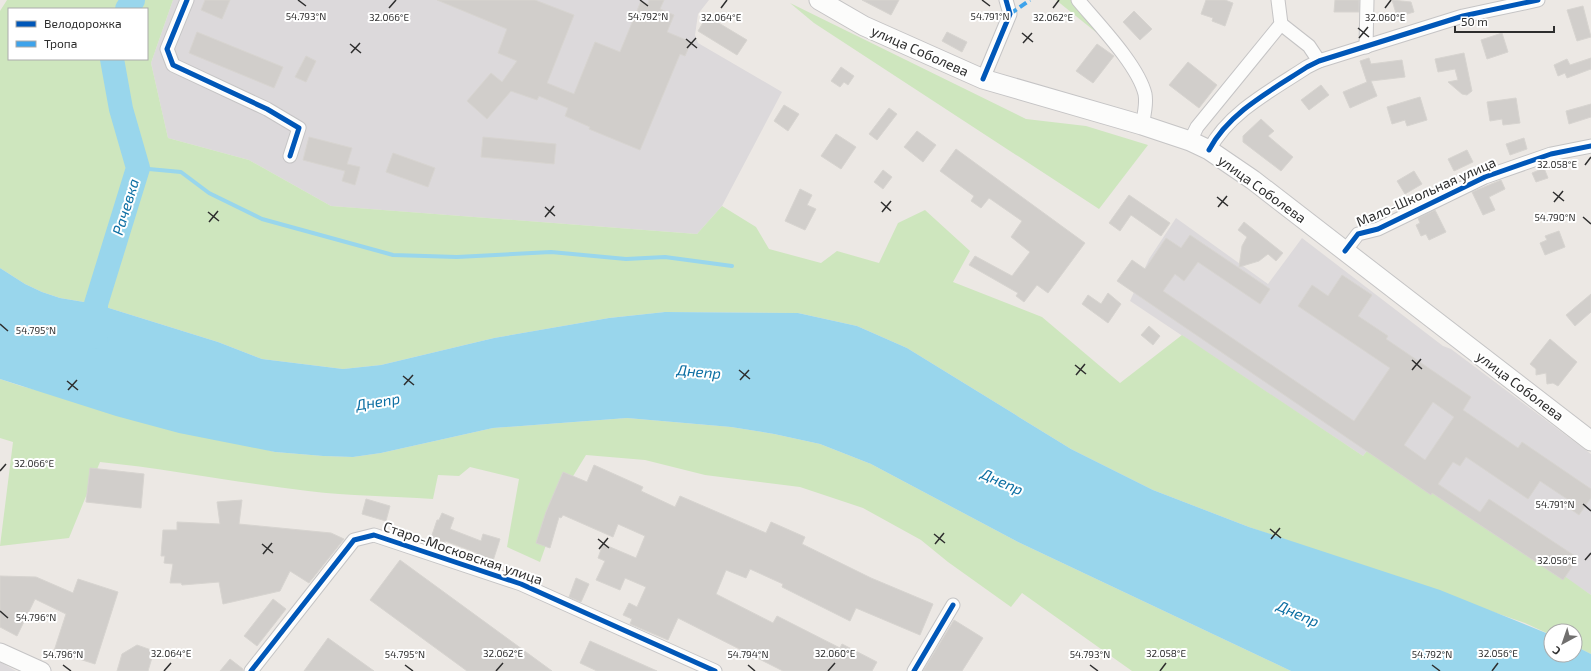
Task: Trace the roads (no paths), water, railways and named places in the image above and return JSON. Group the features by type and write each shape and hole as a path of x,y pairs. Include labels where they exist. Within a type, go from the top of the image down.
{"main road":[{"name":"улица Соболева","path":"819,0 864,26 983,79 1142,125 1209,150 1241,172 1345,250 1591,440"}],"street":[{"path":"187,0 167,49 173,65 267,109 299,128 290,156"},
{"path":"983,79 1010,14 1006,0"},
{"path":"1078,0 1114,43 1141,80 1146,102 1142,125"},
{"path":"1278,0 1281,24 1309,46 1319,61"},
{"path":"1366,47 1367,0"},
{"path":"1209,150 1216,136 1240,113 1307,67 1319,61 1463,16 1538,0"},
{"path":"1190,142 1197,127 1281,24"},
{"name":"Мало-Школьная улица","path":"1345,250 1358,234 1378,229 1485,176 1551,154 1591,146"},
{"name":"Старо-Московская улица","path":"251,671 354,540 374,535 521,584 715,671"},
{"path":"914,671 953,605"},
{"path":"0,652 42,671"}],"water":[{"name":"Днепр","path":"0,268 25,284 42,292 60,298 96,304 218,342 262,359 343,369 381,365 494,338 609,318 665,312 798,313 857,326 907,348 1071,449 1153,490 1249,527 1440,590 1543,632 1543,663 1583,663 1583,650 1591,654 1591,671 1291,671 1018,542 871,464 820,444 774,434 731,427 627,418 493,428 381,453 353,457 323,456 275,452 179,433 116,416 0,379"}],"waterway":[{"name":"Рачевка","path":"128,8 133,0"},
{"name":"Рачевка","path":"96,337 96,304 138,168 121,109 112,60"},
{"path":"138,168 181,172 209,193 262,219 393,255 457,257 551,252 626,259 665,257 732,266"}]}
